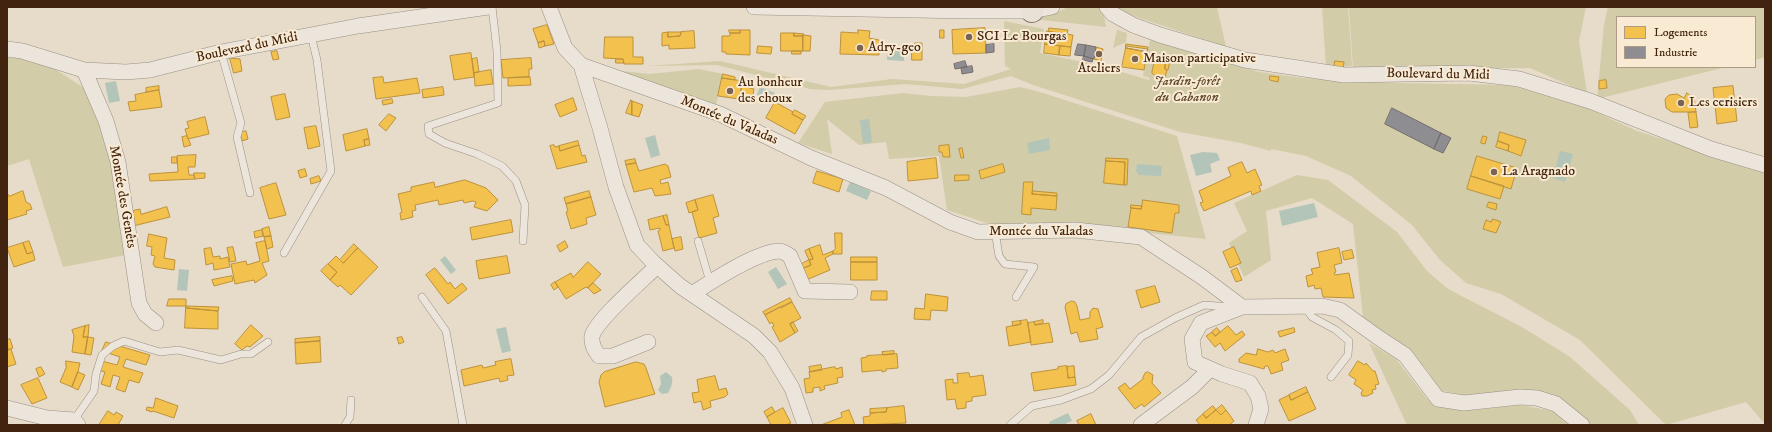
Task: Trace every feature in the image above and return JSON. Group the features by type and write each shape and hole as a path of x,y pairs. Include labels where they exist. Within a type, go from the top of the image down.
{"street":[{"name":"Boulevard du Midi","path":"7,49 22,50 84,70 126,72 150,70 221,52 358,26 488,7"},
{"name":"Montée du Valadas","path":"550,7 565,48 581,65 720,114 811,158 886,188 950,222 978,232 1075,230 1141,238 1202,277 1242,308"},
{"path":"754,7 961,11 1039,8"},
{"name":"Boulevard du Midi","path":"1108,7 1113,14 1160,35 1245,60 1344,74 1469,73 1519,79 1590,101 1711,149 1765,165"},
{"path":"581,65 616,187 637,245 657,266 692,294 754,336 770,352 792,388 805,425"},
{"name":"Montée des Genêts","path":"84,70 106,121 118,162 139,303 145,314 156,323"},
{"path":"692,294 719,276 767,254 780,251 790,256 805,291 850,292"},
{"path":"648,342 613,356 599,356 594,349 592,337 605,317 657,266"},
{"path":"1256,425 1261,409 1258,396 1250,383 1222,374 1195,362 1192,339 1201,323 1242,308 1322,306 1340,310 1405,356 1438,399 1464,403 1520,397 1537,398 1556,404 1582,425"},
{"path":"1141,425 1192,388 1210,369"},
{"path":"7,408 47,418 76,422"}],"lane":[{"path":"492,7 496,51 498,103 428,126 429,134 445,143 477,154 502,166 516,181 525,205 522,241"},
{"path":"284,253 331,171 317,60 311,35"},
{"path":"221,52 241,123 237,137 250,193"},
{"path":"995,231 999,256 1005,264 1034,267 1016,297"},
{"path":"698,241 710,282"},
{"path":"422,297 446,331 464,425"},
{"path":"1010,425 1032,406 1061,400 1091,389 1109,375 1141,337 1175,318 1204,305 1242,308"},
{"path":"1305,307 1312,317 1336,330 1349,341 1348,355 1331,377"},
{"path":"76,422 94,391 96,374 102,355 113,346 124,341 160,352 178,350 221,360 241,354 251,354 268,342"},
{"path":"345,425 350,417 351,400"}],"green space":[{"path":"1068,7 1100,7 1103,10 1106,27 1024,18 1060,11"},
{"path":"1116,7 1217,7 1226,47 1131,15"},
{"path":"1322,7 1348,7 1352,66 1326,68"},
{"path":"1349,7 1586,7 1579,41 1587,93 1530,68 1353,69"},
{"path":"1608,7 1765,7 1765,57 1756,60 1756,16 1616,16 1616,68 1722,68 1597,99 1604,25"},
{"name":"Jardin-forêt du Cabanon","path":"1004,21 1044,29 1040,53 1101,66 1149,80 1150,78 1143,76 1150,40 1259,72 1303,78 1397,83 1510,85 1587,108 1637,131 1765,172 1765,424 1746,402 1666,425 1580,340 1501,294 1466,283 1440,260 1412,225 1351,176 1306,156 1271,149 1271,151 1241,143 1180,132 1033,85 1011,76 962,89 905,84 828,90 810,89 717,65 647,66 720,61 831,87 892,79 964,84 1011,69 1005,66"},
{"path":"1117,30 1127,33 1126,42 1113,48"},
{"path":"7,58 22,58 53,68 87,90 101,121 131,254 63,267 29,159 7,166"},
{"path":"699,69 723,74 716,105 612,70 650,74"},
{"path":"1020,87 1177,136 1206,239 1065,224 993,225 947,210 939,156 889,159 886,142 859,145 827,119 832,154 798,143 825,102 903,93 931,96 966,97"},
{"path":"1297,175 1328,180 1397,232 1427,271 1448,289 1522,327 1570,357 1630,410 1639,425 1586,425 1534,391 1468,396 1439,390 1428,371 1399,344 1364,326 1353,224 1312,198 1266,211 1271,260 1244,277 1229,243 1247,231 1234,203"},
{"path":"1369,343 1396,359 1427,399 1448,407 1476,410 1520,405 1553,411 1568,425 1407,425"}],"shaded area":[{"path":"888,50 904,50 904,61 887,60"},
{"path":"116,81 120,101 109,103 105,83"},
{"path":"760,87 775,93 772,101 757,95"},
{"path":"869,119 872,142 863,144 860,120"},
{"path":"655,135 660,155 651,158 645,138"},
{"path":"1049,138 1050,150 1029,154 1027,143"},
{"path":"1560,151 1573,154 1565,182 1553,178"},
{"path":"1203,152 1217,153 1220,160 1210,164 1212,172 1196,176 1190,155"},
{"path":"1137,164 1162,166 1161,176 1139,175 1136,171"},
{"path":"850,182 871,191 867,200 846,191"},
{"path":"1314,203 1318,217 1282,226 1279,211"},
{"path":"445,256 456,270 451,274 440,260"},
{"path":"776,267 787,284 778,289 768,272"},
{"path":"179,269 189,270 187,291 177,290"},
{"path":"506,327 511,351 502,353 496,329"},
{"path":"666,372 672,377 672,383 668,393 662,394 658,390 661,384 660,376"},
{"path":"1068,413 1072,421 1066,423 1067,425 1050,425 1049,422"}],"building: Logements":[{"path":"547,25 554,44 545,46 544,41 538,43 533,29"},
{"name":"SCI Le Bourgas","path":"985,28 986,53 953,54 952,30"},
{"path":"1049,28 1068,30 1067,34 1049,32"},
{"path":"729,30 740,30 740,33 730,33"},
{"path":"740,30 750,30 750,55 726,54 726,52 722,52 722,36 730,36 730,33 740,33"},
{"name":"Adry-geo","path":"858,30 870,31 869,38 879,40 879,55 840,54 841,32 858,33"},
{"path":"940,30 944,30 944,38 940,38"},
{"path":"694,31 695,48 669,49 669,45 662,46 662,33 668,32 668,37 680,36 681,32"},
{"path":"1047,31 1073,35 1071,47 1045,44"},
{"path":"668,32 681,32 680,36 668,37"},
{"path":"781,33 794,33 794,36 803,36 803,51 781,51"},
{"path":"794,33 804,34 803,36 794,36"},
{"path":"803,35 811,36 810,51 803,51"},
{"path":"605,37 633,37 633,57 643,57 643,64 624,64 623,59 604,58"},
{"path":"544,41 545,46 539,48 538,43"},
{"path":"915,43 922,43 922,49 915,49"},
{"path":"1045,44 1060,46 1059,55 1044,53"},
{"path":"1126,44 1148,47 1147,52 1126,48"},
{"path":"758,46 772,47 771,54 757,53"},
{"path":"1060,46 1071,47 1070,56 1059,55"},
{"path":"1126,46 1148,49 1147,52 1126,48"},
{"name":"Ateliers","path":"1096,47 1103,49 1101,61 1094,59"},
{"name":"Maison participative","path":"1126,48 1147,52 1144,70 1122,67"},
{"path":"912,49 922,49 922,60 912,60"},
{"path":"277,51 279,59 273,60 271,52"},
{"path":"792,51 801,51 801,54 792,54"},
{"path":"471,53 474,77 454,80 450,56"},
{"path":"1156,55 1166,56 1165,69 1167,70 1165,77 1154,75 1152,73"},
{"path":"230,58 240,59 242,71 234,73"},
{"path":"477,58 479,72 474,73 472,59"},
{"path":"531,58 532,69 529,69 529,77 503,78 501,60"},
{"path":"616,59 623,59 624,63 616,63"},
{"path":"1166,60 1170,61 1168,70 1165,69"},
{"path":"1335,61 1344,62 1343,70 1334,69"},
{"path":"491,70 493,84 475,86 474,73"},
{"path":"723,74 735,77 735,80 722,78"},
{"path":"1270,76 1279,77 1278,82 1270,80"},
{"path":"383,77 384,83 417,78 420,93 376,99 373,78"},
{"path":"530,77 531,85 508,86 508,78"},
{"name":"Au bonheur des choux","path":"722,78 743,81 739,99 718,96"},
{"path":"1606,80 1607,88 1599,89 1599,81"},
{"path":"159,86 159,90 146,92 146,88"},
{"path":"742,86 754,89 752,99 740,97"},
{"path":"1733,86 1737,121 1717,124 1713,88"},
{"path":"443,87 444,95 423,98 422,90"},
{"path":"159,90 162,107 130,111 128,102 136,101 135,95"},
{"name":"Les cerisiers","path":"1687,93 1692,97 1694,96 1696,112 1672,112 1666,108 1665,99 1669,95 1677,94 1684,98"},
{"path":"285,94 290,117 276,120 271,97"},
{"path":"573,98 577,110 560,117 555,105"},
{"path":"392,99 393,103 383,105 382,101"},
{"path":"631,100 632,101 632,115 626,113"},
{"path":"632,101 643,105 639,117 632,115"},
{"path":"775,102 793,112 792,114 803,120 795,134 766,118"},
{"path":"795,110 806,116 803,120 792,114"},
{"path":"1696,112 1698,127 1690,128 1688,113"},
{"path":"389,114 396,118 386,131 379,125"},
{"path":"205,117 209,134 188,139 185,129 189,128 187,122"},
{"path":"316,126 320,146 308,149 304,128"},
{"path":"367,129 369,139 364,140 365,146 346,151 343,135"},
{"path":"246,131 248,139 242,141 240,133"},
{"path":"1500,132 1526,140 1521,156 1508,151 1509,145 1498,141"},
{"path":"187,136 191,145 184,147 182,137"},
{"path":"1483,136 1487,137 1485,144 1481,143"},
{"path":"369,139 370,145 365,146 364,140"},
{"path":"578,141 579,145 560,151 559,146"},
{"path":"1498,141 1509,145 1508,151 1496,147"},
{"path":"554,145 555,147 559,146 560,151 579,145 582,156 585,155 587,162 557,169 550,146"},
{"path":"949,145 950,157 943,157 942,152 939,152 939,146"},
{"path":"962,148 964,158 961,158 959,149"},
{"path":"196,155 195,167 188,167 189,175 194,175 195,179 150,181 149,174 178,172 177,156"},
{"name":"La Aragnado","path":"1477,156 1517,168 1511,189 1471,176"},
{"path":"172,157 177,157 177,163 172,163"},
{"path":"936,158 938,178 908,181 907,162"},
{"path":"1106,158 1128,159 1127,185 1124,185 1125,162 1106,161"},
{"path":"635,159 636,163 626,165 625,161"},
{"path":"1106,161 1125,162 1124,185 1104,183"},
{"path":"1242,162 1247,173 1255,169 1262,185 1259,186 1261,191 1252,195 1251,191 1204,211 1200,203 1203,202 1199,191 1231,176 1228,168"},
{"path":"636,163 639,171 665,164 668,166 671,177 660,180 661,184 668,182 671,194 655,196 652,188 634,192 626,165"},
{"path":"1003,164 1005,172 981,179 979,171"},
{"path":"305,169 307,176 300,178 298,171"},
{"path":"817,171 843,179 839,192 813,183"},
{"path":"194,173 205,173 205,178 195,179"},
{"path":"955,175 969,175 969,180 955,181"},
{"path":"319,176 321,181 311,184 310,179"},
{"path":"1471,176 1504,186 1500,199 1467,189"},
{"path":"465,180 486,188 498,200 487,211 474,207 476,202 473,201 464,203 463,200 439,205 438,200 415,205 416,210 412,211 413,217 401,220 400,213 402,212 398,194 411,191 411,187 434,182 435,187"},
{"path":"1024,182 1033,182 1032,194 1057,196 1056,210 1031,208 1031,215 1022,214"},
{"path":"276,183 286,215 269,219 260,188"},
{"path":"23,191 26,202 30,204 32,209 26,211 27,214 7,220 7,193 9,196"},
{"path":"589,191 591,197 566,204 564,198"},
{"path":"1033,191 1057,193 1057,196 1032,194"},
{"path":"713,195 719,216 713,218 717,233 699,238 692,212 698,210 695,200"},
{"path":"591,197 596,215 586,218 587,224 571,229 566,212 568,211 566,204"},
{"path":"695,200 698,210 689,213 686,203"},
{"path":"1143,200 1179,205 1179,213 1175,213 1172,233 1128,227 1131,208 1141,209"},
{"path":"1489,202 1497,204 1496,210 1487,207"},
{"path":"1131,205 1142,206 1141,209 1131,208"},
{"path":"167,207 170,217 133,226 131,211 140,209 141,214"},
{"path":"667,215 669,225 666,225 663,216"},
{"path":"663,216 666,225 669,225 674,248 663,251 658,231 660,228 650,230 648,220"},
{"path":"1493,219 1501,222 1496,233 1483,229 1486,220 1491,222"},
{"path":"511,220 513,232 472,240 470,228"},
{"path":"269,227 271,236 264,237 262,229"},
{"path":"262,230 263,236 255,238 254,232"},
{"path":"835,233 842,233 842,254 833,254 835,249"},
{"path":"149,234 167,238 164,258 175,260 174,270 155,267 153,264 155,256 151,255 152,247 147,246"},
{"path":"271,236 273,247 267,249 264,237"},
{"path":"681,237 683,249 675,251 672,239"},
{"path":"29,241 33,252 27,254 23,243"},
{"path":"265,241 269,261 262,263 267,275 255,283 254,280 235,284 231,264 246,261 247,265 260,261 256,243"},
{"path":"565,241 568,247 560,252 557,246"},
{"path":"23,243 27,254 33,252 35,260 14,267 7,248"},
{"path":"354,244 358,248 343,263 340,260"},
{"path":"820,245 823,255 833,251 833,254 825,258 830,270 806,280 801,269 811,265 809,260 813,259 809,249"},
{"path":"233,247 236,261 230,262 227,248"},
{"path":"1234,247 1241,263 1230,268 1223,252"},
{"path":"211,248 213,257 220,256 220,259 228,257 230,267 214,270 213,263 206,265 204,249"},
{"path":"358,248 378,267 351,295 340,285 338,287 330,280 337,272 328,264 336,256 343,263"},
{"path":"1339,248 1342,263 1334,265 1336,272 1334,273 1335,275 1349,273 1354,298 1323,297 1321,288 1315,289 1314,285 1308,287 1306,276 1313,274 1311,269 1320,267 1317,253"},
{"path":"809,249 813,259 809,260 805,251"},
{"path":"1352,250 1354,258 1344,260 1342,252"},
{"path":"507,256 510,273 479,279 476,261"},
{"path":"851,257 877,257 877,262 851,262"},
{"path":"809,260 811,265 801,269 800,265"},
{"path":"588,262 601,274 588,288 586,287 566,299 555,282 571,273 573,277"},
{"path":"851,262 877,262 877,280 851,280"},
{"path":"328,264 337,272 330,280 321,271"},
{"path":"435,268 448,284 450,282 455,289 462,283 467,289 448,304 426,275"},
{"path":"1237,268 1242,280 1236,282 1231,271"},
{"path":"232,276 233,281 214,286 212,280"},
{"path":"555,282 558,287 554,290 551,285"},
{"path":"593,283 601,290 594,294 588,288"},
{"path":"1155,286 1160,302 1141,308 1136,291"},
{"path":"872,291 887,291 887,300 871,300"},
{"path":"926,294 948,297 947,311 931,310 930,320 914,319 915,308 924,309"},
{"path":"790,298 792,302 781,308 780,307 765,315 763,312"},
{"path":"169,299 186,299 186,306 167,306"},
{"path":"1072,301 1075,302 1077,306 1080,320 1090,318 1090,312 1093,308 1098,309 1103,327 1096,329 1098,339 1080,342 1077,332 1071,334 1065,307 1066,304"},
{"path":"792,302 801,318 790,324 795,333 780,342 772,327 774,326 772,322 770,324 765,315"},
{"path":"186,306 219,307 218,311 186,308"},
{"path":"186,308 218,311 218,329 185,328"},
{"path":"1027,320 1031,342 1009,346 1006,327 1021,324 1020,321"},
{"path":"1043,320 1043,323 1035,325 1034,322"},
{"path":"1020,321 1021,324 1013,326 1012,322"},
{"path":"793,322 798,331 795,333 790,324"},
{"path":"1034,322 1035,325 1049,323 1053,342 1031,345 1028,323"},
{"path":"89,325 88,337 83,337 85,326"},
{"path":"251,325 263,336 250,347 247,346 242,350 235,344"},
{"path":"85,326 83,337 88,337 85,354 72,352 74,336 72,330"},
{"path":"1228,326 1236,335 1242,331 1245,335 1225,351 1220,343 1215,347 1206,336 1212,332 1215,336"},
{"path":"1217,328 1220,332 1215,336 1212,332"},
{"path":"1294,328 1295,332 1280,337 1278,332"},
{"path":"88,337 94,338 91,355 85,354"},
{"path":"320,337 320,341 295,343 295,339"},
{"path":"402,337 404,342 399,344 397,338"},
{"path":"10,339 13,348 8,350 7,340"},
{"path":"320,341 321,362 296,364 295,343"},
{"path":"106,342 150,355 146,365 126,359 123,367 143,373 139,383 129,380 125,392 116,389 120,377 113,375 110,387 101,384 105,372 94,369 98,360 117,365 120,357 102,351"},
{"path":"7,346 8,350 11,349 16,364 7,367"},
{"path":"1258,349 1268,352 1273,350 1275,353 1285,349 1289,360 1281,363 1283,370 1271,374 1268,366 1265,366 1264,369 1239,362 1239,359 1246,353 1256,355"},
{"path":"894,351 894,354 883,355 882,352"},
{"path":"897,354 898,368 886,369 886,371 882,372 882,370 862,372 861,358 867,356"},
{"path":"511,359 514,375 507,376 508,380 500,382 499,378 464,386 461,370 482,365 483,368 496,365 495,362"},
{"path":"66,361 80,363 72,387 60,382 66,368"},
{"path":"1358,361 1365,365 1366,363 1373,371 1375,371 1379,384 1375,385 1376,389 1372,390 1373,393 1367,396 1362,396 1361,393 1363,390 1354,384 1356,380 1349,375"},
{"path":"636,362 644,364 655,394 605,407 599,382 601,375 604,372"},
{"path":"821,365 822,370 810,372 809,367"},
{"path":"1067,366 1068,378 1075,377 1076,385 1034,391 1031,373 1058,369 1058,367"},
{"path":"1074,366 1075,377 1068,378 1067,367"},
{"path":"41,367 45,374 39,377 36,369"},
{"path":"835,367 836,369 842,367 843,377 837,378 838,383 824,386 825,389 820,391 820,387 813,388 813,392 806,393 804,379 810,378 809,372"},
{"path":"78,372 85,375 78,390 72,387"},
{"path":"1148,372 1153,375 1152,383 1161,393 1144,407 1142,404 1135,409 1118,388 1125,383 1130,389 1143,379 1145,373"},
{"path":"969,373 970,377 983,375 986,395 972,397 972,401 966,402 966,408 957,409 955,399 947,400 945,380 953,379 953,383 958,383 957,374"},
{"path":"715,376 719,390 726,388 728,394 725,397 710,401 711,407 703,410 701,401 694,403 692,393 699,392 697,380"},
{"path":"38,378 47,398 32,404 21,385"},
{"path":"1306,387 1308,392 1291,400 1289,395"},
{"path":"1308,392 1316,409 1289,421 1279,400 1289,395 1291,400"},
{"path":"156,398 178,406 174,418 146,410 147,407 153,408"},
{"path":"1222,405 1226,410 1221,415 1216,410"},
{"path":"904,406 906,423 864,425 863,417 870,416 870,413 886,412 887,408"},
{"path":"1213,406 1216,410 1206,418 1203,414"},
{"path":"772,407 775,412 767,417 764,412"},
{"path":"783,408 791,423 786,425 771,425 767,417"},
{"path":"887,408 886,412 870,413 870,409"},
{"path":"849,410 855,425 821,425 842,417 841,413"},
{"path":"1216,410 1221,415 1226,410 1234,421 1229,425 1200,425 1196,420 1203,414 1206,418"},
{"path":"108,411 114,415 116,412 123,416 118,425 99,425"},
{"path":"1091,414 1096,425 1079,425 1077,421"}],"building: Industrie":[{"path":"994,44 994,52 986,53 986,45"},
{"path":"1078,44 1086,45 1084,56 1075,55"},
{"path":"1086,45 1096,47 1094,59 1084,56"},
{"path":"1084,56 1093,59 1092,62 1083,60"},
{"path":"965,61 967,67 955,69 954,64"},
{"path":"972,66 973,72 962,74 961,68"},
{"path":"1392,108 1441,133 1434,149 1385,124"},
{"path":"1441,133 1451,138 1443,153 1434,149"}],"place":[{"name":"SCI Le Bourgas","path":"969,37"},
{"name":"Adry-geo","path":"860,48"},
{"name":"Ateliers","path":"1099,54"},
{"name":"Maison participative","path":"1135,59"},
{"name":"Au bonheur des choux","path":"730,91"},
{"name":"Les cerisiers","path":"1681,103"},
{"name":"La Aragnado","path":"1494,172"}]}
